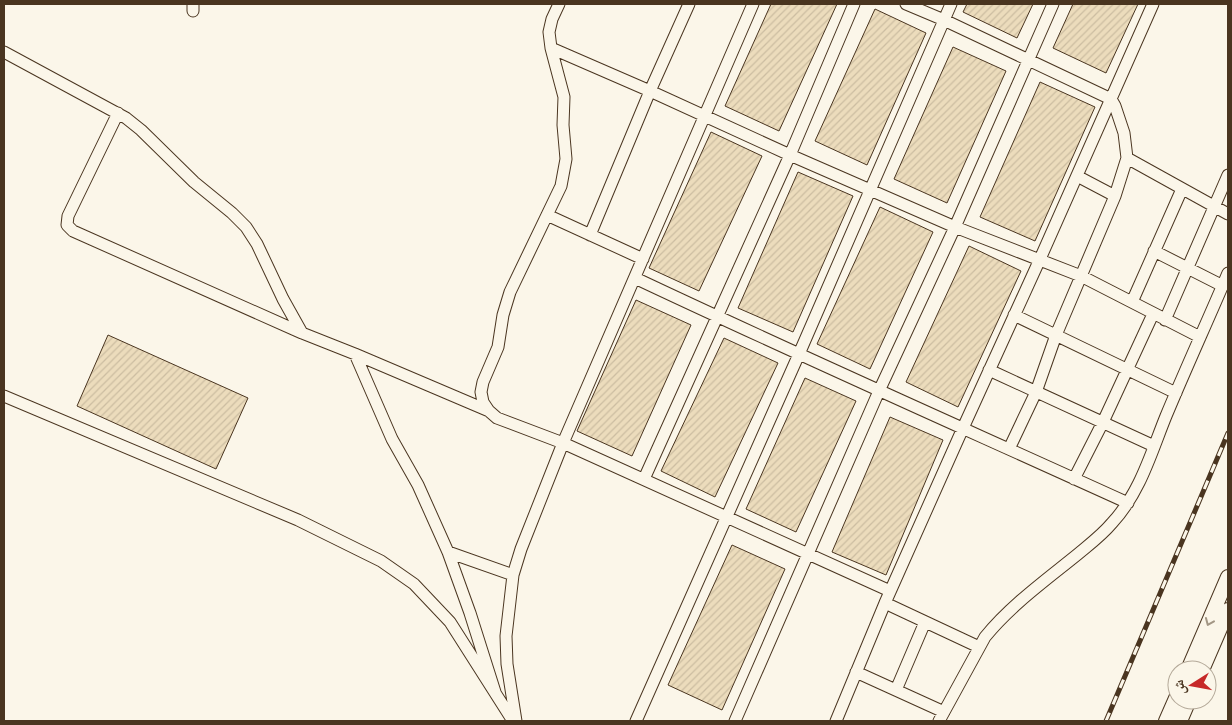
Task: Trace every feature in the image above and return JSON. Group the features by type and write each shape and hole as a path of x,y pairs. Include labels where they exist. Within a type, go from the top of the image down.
{"main road":[{"path":"1192,660 1228,577"},
{"path":"1206,660 1228,610"}],"street":[{"path":"488,411 483,402 483,382 499,342 506,304 561,186 566,159 563,126 564,97 551,48 550,25 559,4"},
{"path":"590,235 650,91 689,4"},
{"path":"514,721 507,664 506,636 513,574 521,549 563,443 753,4"},
{"path":"644,479 790,155 854,4"},
{"path":"906,4 1111,99 1124,133 1127,158 1115,196 1056,335 1036,392 1009,449"},
{"path":"636,721 799,354 951,4"},
{"path":"736,721 879,391 955,227 1053,4"},
{"path":"836,721 884,603 1154,4"},
{"path":"551,48 955,227 1081,276 1200,337"},
{"path":"4,52 118,113 141,130 184,174 232,212 246,227 261,251 283,300 302,333"},
{"path":"118,113 68,216 67,225 74,231 302,333 488,411 508,423 563,443 890,592"},
{"path":"1127,158 1228,214"},
{"path":"1077,176 1115,196"},
{"path":"1165,320 1228,176"},
{"path":"1132,302 1182,189"},
{"path":"547,215 643,259"},
{"path":"1154,251 1222,286"},
{"path":"856,672 896,690 942,716 985,636 1019,603 1112,524 1128,503 1137,488 1228,273"},
{"path":"634,278 1128,503"},
{"path":"1074,479 1103,422 1153,314"},
{"path":"1014,315 1176,393"},
{"path":"355,354 392,439 418,485 448,552 495,692"},
{"path":"989,370 1154,446"},
{"path":"4,396 298,520 382,561 414,584 438,607 460,636 514,721"},
{"path":"448,552 513,574"},
{"path":"884,603 979,647"},
{"path":"896,690 925,622"}],"building":[{"path":"771,4 837,4 779,131 725,106"},
{"path":"967,4 1033,4 1017,38 963,12"},
{"path":"1073,4 1138,4 1106,73 1053,48"},
{"path":"875,9 926,33 867,165 815,141"},
{"path":"953,47 1006,71 947,203 894,179"},
{"path":"1040,82 1095,107 1035,241 980,217"},
{"path":"711,132 762,156 699,291 649,268"},
{"path":"798,172 853,196 793,332 738,308"},
{"path":"880,207 933,232 870,369 817,344"},
{"path":"969,246 1021,271 958,407 906,382"},
{"path":"636,300 691,325 632,456 577,431"},
{"path":"108,335 248,398 216,469 77,406"},
{"path":"724,338 778,363 715,497 661,471"},
{"path":"805,378 856,401 796,532 746,509"},
{"path":"890,417 943,440 886,575 832,552"},
{"path":"732,545 785,569 722,710 668,685"}],"railway":[{"path":"1106,721 1228,433"}]}
